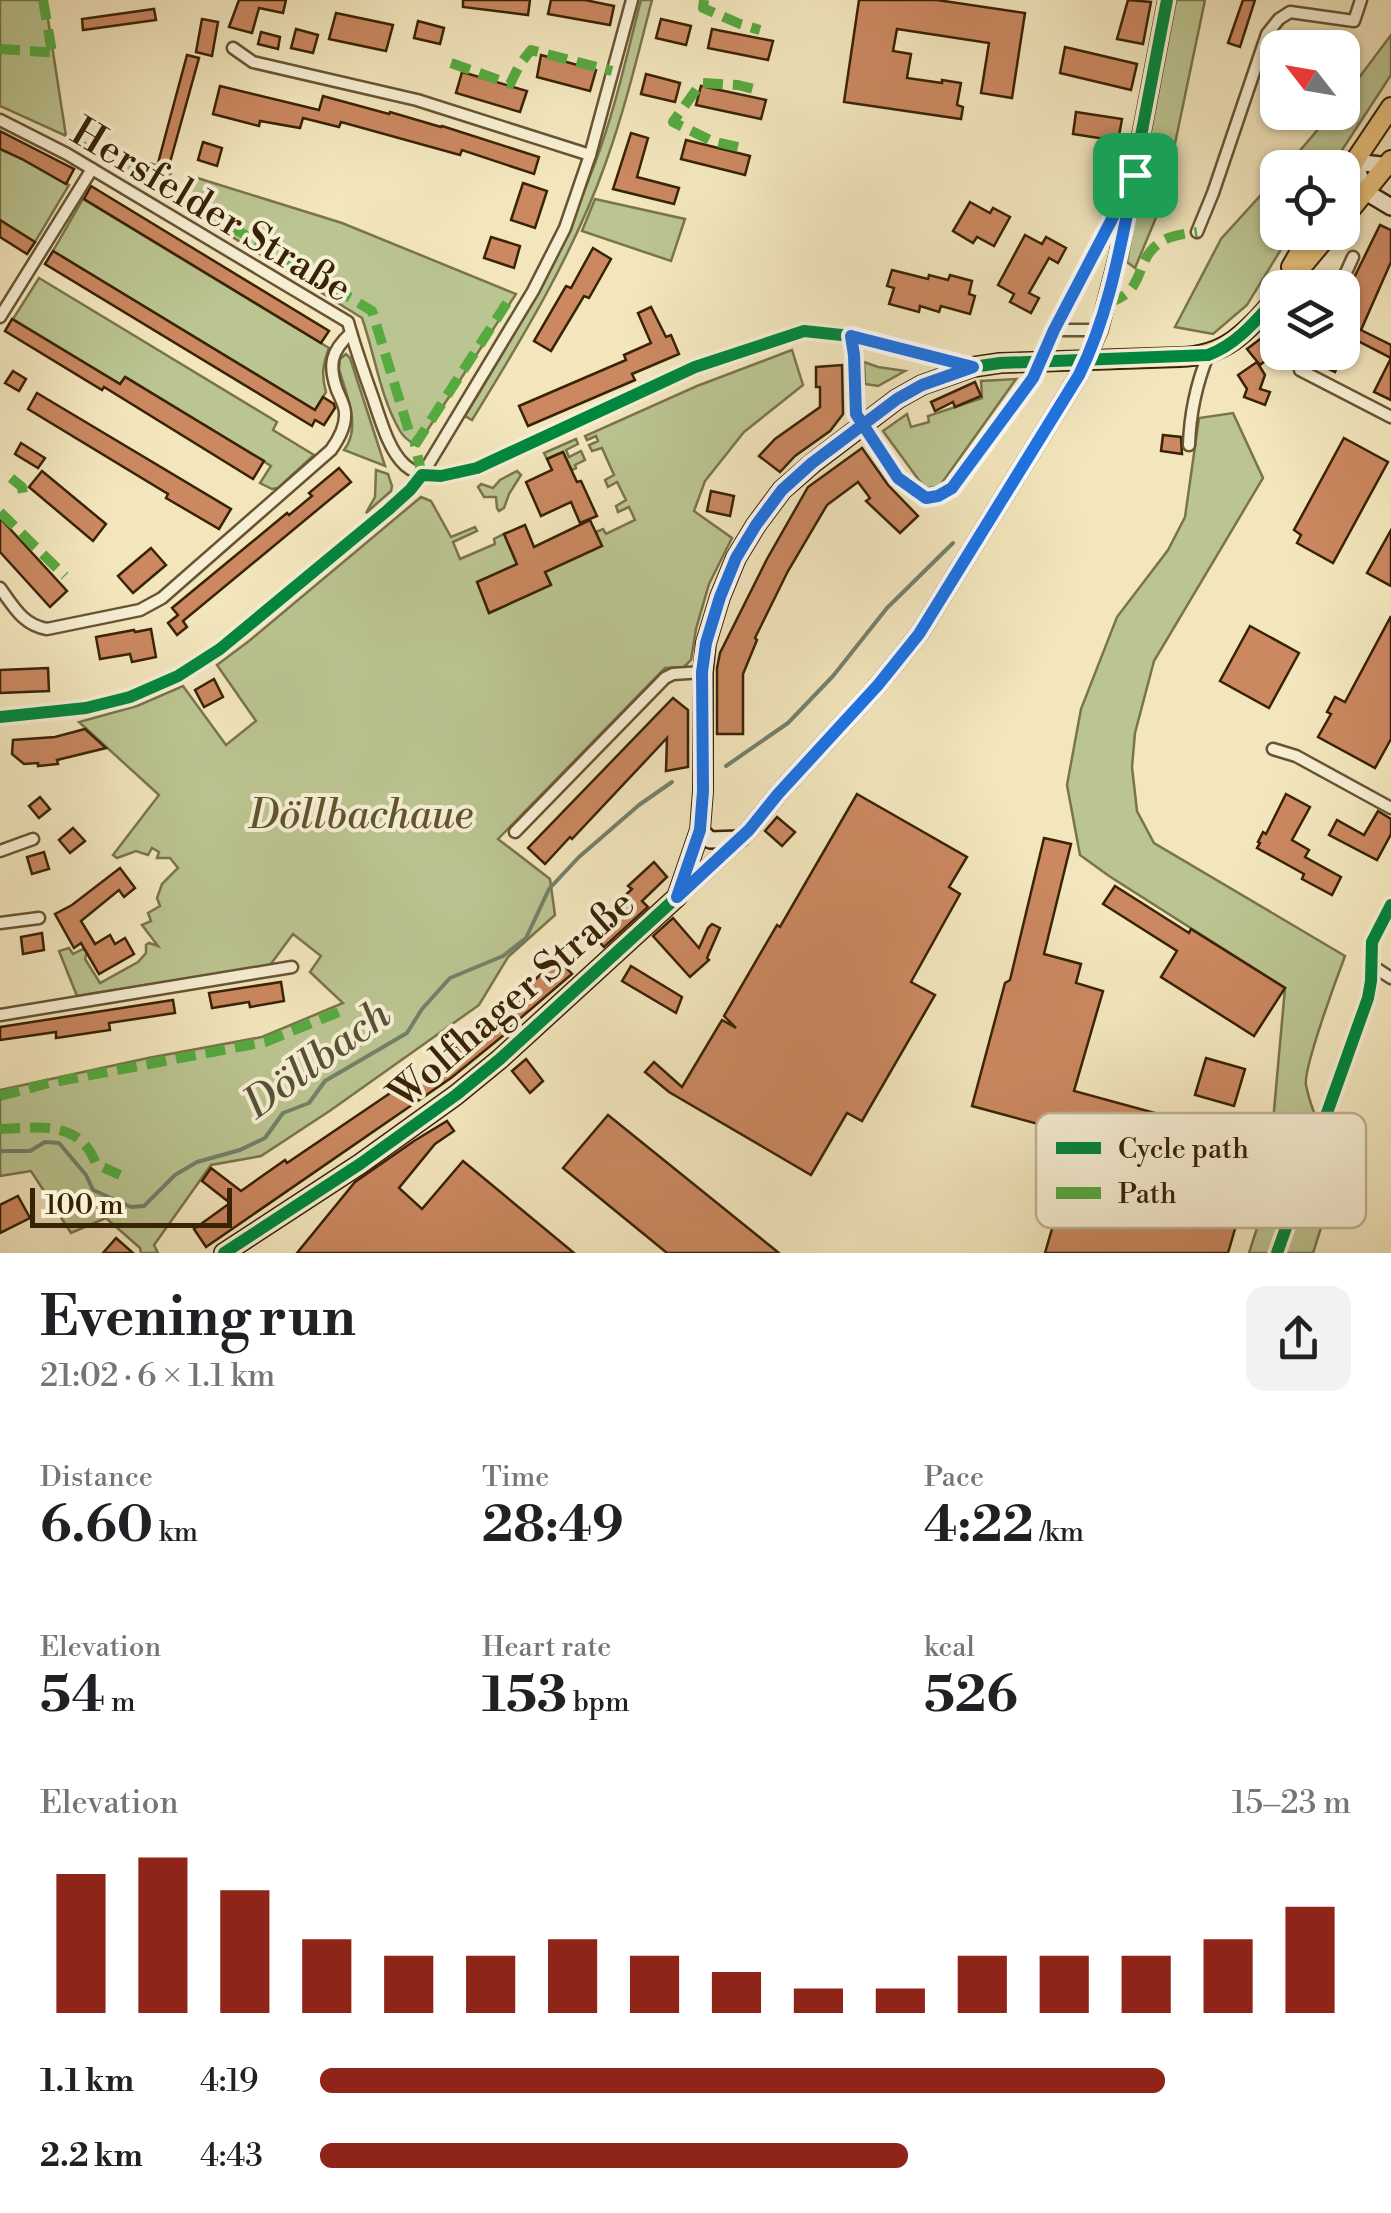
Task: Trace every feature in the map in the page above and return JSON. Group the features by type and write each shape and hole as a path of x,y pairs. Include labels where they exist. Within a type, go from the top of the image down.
{"main road":[{"path":"1360,153 1391,107"},
{"path":"1360,199 1390,163"},
{"path":"1298,270 1316,250"},
{"path":"1203,356 1229,344 1260,318"},
{"name":"Wolfhager Straße","path":"226,1252 375,1154 456,1095 677,897 700,830 702,672 706,643 736,558 782,490 897,399 922,385 973,367 1203,356"}],"street":[{"path":"0,717 86,708 130,697 178,676 220,649 410,490 533,291 565,228 590,154 632,0"},
{"path":"677,897 740,838 919,634 1079,375 1098,330 1118,256 1166,0"},
{"path":"1197,232 1267,34 1290,12 1354,21 1361,0"},
{"path":"233,48 253,62 416,100 590,154"},
{"name":"Hersfelder Straße","path":"0,120 68,154 348,322 389,446 402,463 422,474"},
{"path":"1360,162 1390,163"},
{"path":"0,317 92,169"},
{"path":"851,336 856,414 898,478 926,498 938,496 952,488 1033,378 1135,175"},
{"path":"1360,177 1366,192 1391,207"},
{"path":"1347,270 1353,257"},
{"path":"422,474 441,476 477,468 694,368 804,330 851,336 973,367"},
{"path":"1054,330 1098,330"},
{"path":"0,588 24,620 47,629 140,610 162,598 331,450 341,435 346,411 331,366 337,346 351,334"},
{"path":"1189,445 1194,392 1203,356"},
{"path":"1300,370 1391,417"},
{"path":"514,832 665,678 702,672"},
{"path":"1273,749 1296,756 1391,808"},
{"path":"700,830 710,840 740,838"},
{"path":"0,851 33,839"},
{"path":"1327,1113 1368,998 1372,942 1391,905"},
{"path":"0,923 39,918"},
{"path":"1372,964 1391,978"},
{"path":"0,1015 292,967"},
{"path":"1277,1253 1286,1228"}],"green space":[{"path":"0,0 45,0 66,136 0,106"},
{"path":"641,0 652,0 619,122 593,196 546,295 472,420 465,416 536,293 582,196 609,123"},
{"path":"1172,0 1205,0 1163,201 1135,268 1127,262"},
{"path":"1391,35 1391,75 1360,123 1360,76"},
{"path":"1318,130 1355,130 1342,150 1300,150"},
{"path":"74,140 172,170 162,194"},
{"path":"0,149 69,185 35,242 0,220"},
{"path":"191,176 342,223 516,294 417,446 403,436 393,418 362,318 178,203"},
{"path":"1260,196 1260,250 1281,250 1268,270 1260,270 1260,284 1247,305 1213,334 1175,327 1221,239"},
{"path":"83,199 329,348 323,370 326,392 315,410 53,251"},
{"path":"595,199 685,219 671,261 582,231"},
{"path":"39,278 277,422 273,430 314,455 278,488 260,483 271,466 126,377 120,384 13,319"},
{"name":"Döllbachaue","path":"792,350 803,385 744,432 705,481 694,511 732,538 709,584 691,660 684,667 665,668 498,839 550,879 555,915 508,957 479,1005 261,1156 211,1165 154,1245 158,1253 141,1253 106,1218 71,1233 31,1171 0,1176 0,1090 262,1037 343,1003 310,972 321,956 293,934 270,965 77,996 59,951 69,948 73,954 83,949 87,952 85,959 100,983 138,962 146,953 146,945 158,946 142,925 151,921 148,913 160,906 157,898 162,884 178,868 170,858 157,858 159,852 152,848 148,855 136,851 117,858 113,855 159,795 79,722 137,706 183,686 226,745 256,721 217,665 421,497 431,501 451,537 475,527 477,531 453,542 460,559 495,544 494,539 504,534 517,565 478,582 489,613 551,585 545,572 602,546 596,532 603,529 606,534 635,520 629,507 618,512 616,506 626,500 617,482 608,487 605,480 614,475 602,448 592,451 589,445 598,441 596,436 587,440 585,436 697,386"},
{"path":"346,354 385,466 344,450 352,431 339,369 340,359"},
{"path":"864,362 905,371 878,386 865,384"},
{"path":"1016,379 939,487 927,488 921,483 883,431 907,414 911,427 929,422 928,416 982,398 981,381"},
{"path":"1233,413 1263,478 1154,661 1135,733 1132,767 1137,811 1154,843 1345,956 1306,1076 1314,1113 1274,1113 1285,988 1080,855 1067,785 1081,709 1117,617 1168,550 1185,517 1199,418"},
{"path":"576,439 578,444 566,450 569,457 581,451 585,460 576,468 572,470 563,452 547,459 544,453"},
{"path":"376,470 388,474 391,491 366,513 375,497"},
{"path":"517,471 521,475 499,511 496,497 484,497 478,487 481,484 493,488"},
{"path":"1257,1228 1321,1228 1313,1253 1249,1253"}],"building":[{"path":"239,0 286,0 283,13 259,8 252,33 229,27"},
{"path":"463,0 530,0 528,15 463,7"},
{"path":"551,0 585,0 614,6 610,25 548,14"},
{"path":"859,0 937,0 1025,13 1012,98 981,93 989,43 897,29 893,51 911,54 907,78 961,83 957,105 963,107 961,119 844,102"},
{"path":"1128,0 1151,2 1143,44 1117,39"},
{"path":"1243,0 1255,0 1240,47 1228,43"},
{"path":"154,9 156,20 83,30 82,19"},
{"path":"336,13 393,25 386,51 329,39"},
{"path":"202,19 218,22 212,56 196,52"},
{"path":"661,19 691,26 686,45 656,38"},
{"path":"418,21 444,28 440,44 414,38"},
{"path":"296,29 318,35 313,53 291,48"},
{"path":"712,29 773,41 768,60 708,48"},
{"path":"261,32 280,37 278,49 258,44"},
{"path":"1065,47 1137,64 1131,90 1060,73"},
{"path":"187,55 199,58 169,166 158,163"},
{"path":"541,55 596,70 590,91 537,77"},
{"path":"462,72 527,91 520,112 456,93"},
{"path":"646,74 680,83 675,102 641,94"},
{"path":"220,86 319,110 323,96 442,126 539,157 534,174 462,150 460,155 341,122 339,127 303,118 300,128 260,121 259,126 213,114"},
{"path":"701,86 766,100 761,119 696,105"},
{"path":"1076,112 1122,119 1118,141 1073,134"},
{"path":"0,131 74,169 66,184 0,149"},
{"path":"631,133 648,138 637,177 679,188 674,204 613,189"},
{"path":"686,140 750,156 745,175 681,159"},
{"path":"203,142 222,148 217,166 198,160"},
{"path":"523,183 547,191 535,228 511,220"},
{"path":"91,186 329,331 321,343 84,199"},
{"path":"970,202 990,213 993,208 1010,217 994,246 977,237 973,243 953,231"},
{"path":"0,220 35,242 27,254 0,237"},
{"path":"1380,225 1391,230 1391,262 1361,330 1391,345 1391,358 1360,342 1358,270"},
{"path":"1025,235 1042,244 1046,237 1066,248 1058,263 1049,258 1029,293 1039,298 1031,313 1010,302 1014,294 998,285"},
{"path":"491,237 520,246 514,268 484,258"},
{"path":"593,248 611,259 551,351 534,341"},
{"path":"53,251 315,410 323,397 335,408 324,425 315,420 312,426 45,264"},
{"path":"892,270 928,279 929,275 948,280 950,275 972,281 969,294 975,296 970,314 941,306 939,312 920,306 919,312 889,304 894,288 887,286"},
{"path":"651,307 679,354 632,374 635,380 528,426 519,406 626,360 624,355 651,343 638,313"},
{"path":"12,319 120,384 125,377 264,461 253,479 5,331"},
{"path":"1260,339 1260,365 1247,349"},
{"path":"1391,358 1391,400 1374,392"},
{"path":"1257,362 1265,375 1260,389 1270,392 1265,405 1244,397 1247,389 1238,375"},
{"path":"842,365 843,414 830,431 780,472 759,456 775,439 820,407 816,367"},
{"path":"13,371 26,379 19,391 5,383"},
{"path":"975,382 981,396 935,411 931,402"},
{"path":"37,393 231,509 219,529 28,409"},
{"path":"1163,435 1181,437 1182,454 1161,451"},
{"path":"1344,438 1388,462 1333,563 1297,543 1301,535 1294,530"},
{"path":"21,443 45,458 38,468 15,454"},
{"path":"862,448 888,485 918,516 900,533 866,501 870,498 858,482 827,505 755,638 743,674 743,734 717,734 720,653 767,559 808,487"},
{"path":"563,452 597,516 580,523 571,502 541,516 526,482 552,470 547,459"},
{"path":"339,468 351,482 183,621 187,627 177,635 168,623 178,615 172,608 312,496 309,493"},
{"path":"42,471 106,524 93,541 29,487"},
{"path":"711,491 734,496 730,516 707,511"},
{"path":"0,518 67,591 50,607 0,552"},
{"path":"590,520 602,546 545,572 551,585 489,613 477,582 517,564 504,534 525,525 534,547"},
{"path":"1391,530 1391,586 1367,573"},
{"path":"151,548 166,565 133,593 118,576"},
{"path":"1391,616 1391,739 1375,768 1318,737 1335,697 1345,702"},
{"path":"1250,626 1299,653 1269,708 1220,681"},
{"path":"151,629 156,657 132,662 130,654 100,659 96,637"},
{"path":"48,668 49,691 0,693 0,670"},
{"path":"214,679 223,697 204,707 195,690"},
{"path":"673,698 688,710 688,767 666,771 667,738 545,864 528,848"},
{"path":"85,729 106,748 57,760 58,764 38,766 24,764 12,754 13,740 55,737"},
{"path":"857,794 967,857 949,887 960,894 911,982 935,995 862,1121 847,1113 811,1175 669,1092 645,1072 654,1062 682,1087 722,1020 736,1028 724,1016"},
{"path":"1286,794 1310,807 1292,840 1309,850 1305,857 1341,877 1332,895 1257,848"},
{"path":"40,797 50,809 39,818 29,806"},
{"path":"1378,811 1391,819 1391,834 1377,860 1329,835 1337,820 1364,835"},
{"path":"777,817 795,832 782,846 765,831"},
{"path":"73,828 85,841 70,853 59,840"},
{"path":"1044,838 1071,844 1044,954 1081,964 1076,983 1103,991 1074,1091 1155,1113 1036,1113 1036,1123 972,1106 1005,983 1010,980"},
{"path":"44,852 49,869 32,874 27,857"},
{"path":"654,862 667,877 642,901 648,907 604,947 588,930 632,889 628,886"},
{"path":"120,868 135,888 124,897 119,890 81,921 95,944 110,935 115,944 125,938 134,954 99,974 81,943 74,948 55,914"},
{"path":"1115,886 1285,988 1254,1036 1161,977 1177,951 1103,904"},
{"path":"673,918 699,948 712,924 720,928 709,960 690,977 653,936"},
{"path":"42,933 44,950 23,954 21,937"},
{"path":"558,959 572,974 504,1035 451,1078 206,1247 194,1229 230,1203 202,1181 211,1168 241,1191 439,1060"},
{"path":"631,966 682,997 676,1013 622,981"},
{"path":"281,982 284,1001 212,1008 209,993"},
{"path":"173,1000 175,1013 109,1023 110,1030 56,1038 56,1032 0,1040 0,1027"},
{"path":"1206,1058 1245,1069 1234,1106 1195,1095"},
{"path":"526,1059 543,1081 530,1093 512,1071"},
{"path":"608,1115 779,1253 667,1253 563,1168"},
{"path":"447,1121 454,1131 435,1144 399,1188 422,1209 463,1161 574,1253 297,1253 355,1182"},
{"path":"18,1196 30,1218 0,1233 0,1205"},
{"path":"1052,1228 1235,1228 1228,1253 1045,1253"},
{"path":"116,1238 133,1253 103,1253"}],"waterway":[{"name":"Döllbach","path":"726,766 788,723 833,676 887,608 953,543"},
{"name":"Döllbach","path":"0,1151 30,1151 45,1142 59,1143 86,1175 93,1190 131,1207 144,1206 175,1175 197,1162 265,1138 283,1113 309,1103 325,1081 407,1033 450,978 503,956 526,938 549,889 579,857 672,782"}],"marked path":[{"path":"43,0 52,52"},
{"path":"704,0 703,8 760,30"},
{"path":"0,49 59,53"},
{"path":"451,63 510,84 531,50 612,71"},
{"path":"738,147 712,141 673,122 701,83 762,91"},
{"path":"230,226 372,311 411,438 417,442"},
{"path":"1107,303 1128,292 1158,244 1197,232"},
{"path":"422,475 415,445 512,295"},
{"path":"11,478 22,487 24,502"},
{"path":"0,512 65,576"},
{"path":"0,1096 265,1042 346,1009"},
{"path":"0,1129 43,1128 68,1133 89,1150 96,1164 120,1175"}],"cycle path":[{"path":"680,894 749,830 919,634 1079,375 1099,330 1118,256 1167,0"},
{"path":"224,1253 456,1095 677,897 700,830 706,643 736,558 782,490 897,399 922,385 973,367 1000,363 1208,355 1238,338 1260,316"},
{"path":"0,717 86,708 130,697 178,676 220,649 388,510 422,475 441,476 477,468 695,367 804,331 851,336 973,367"},
{"path":"1327,1113 1368,998 1372,942 1391,905"},
{"path":"1277,1253 1286,1228"}],"route":[{"path":"1135,175 1033,378 952,488 938,496 926,498 898,478 877,448 862,423 856,414 851,336 973,367 922,385 897,399 862,423 812,463 782,490 736,558 706,643 702,672 700,830 677,897 749,830 919,634 1091,351 1107,303 1135,175"}]}
